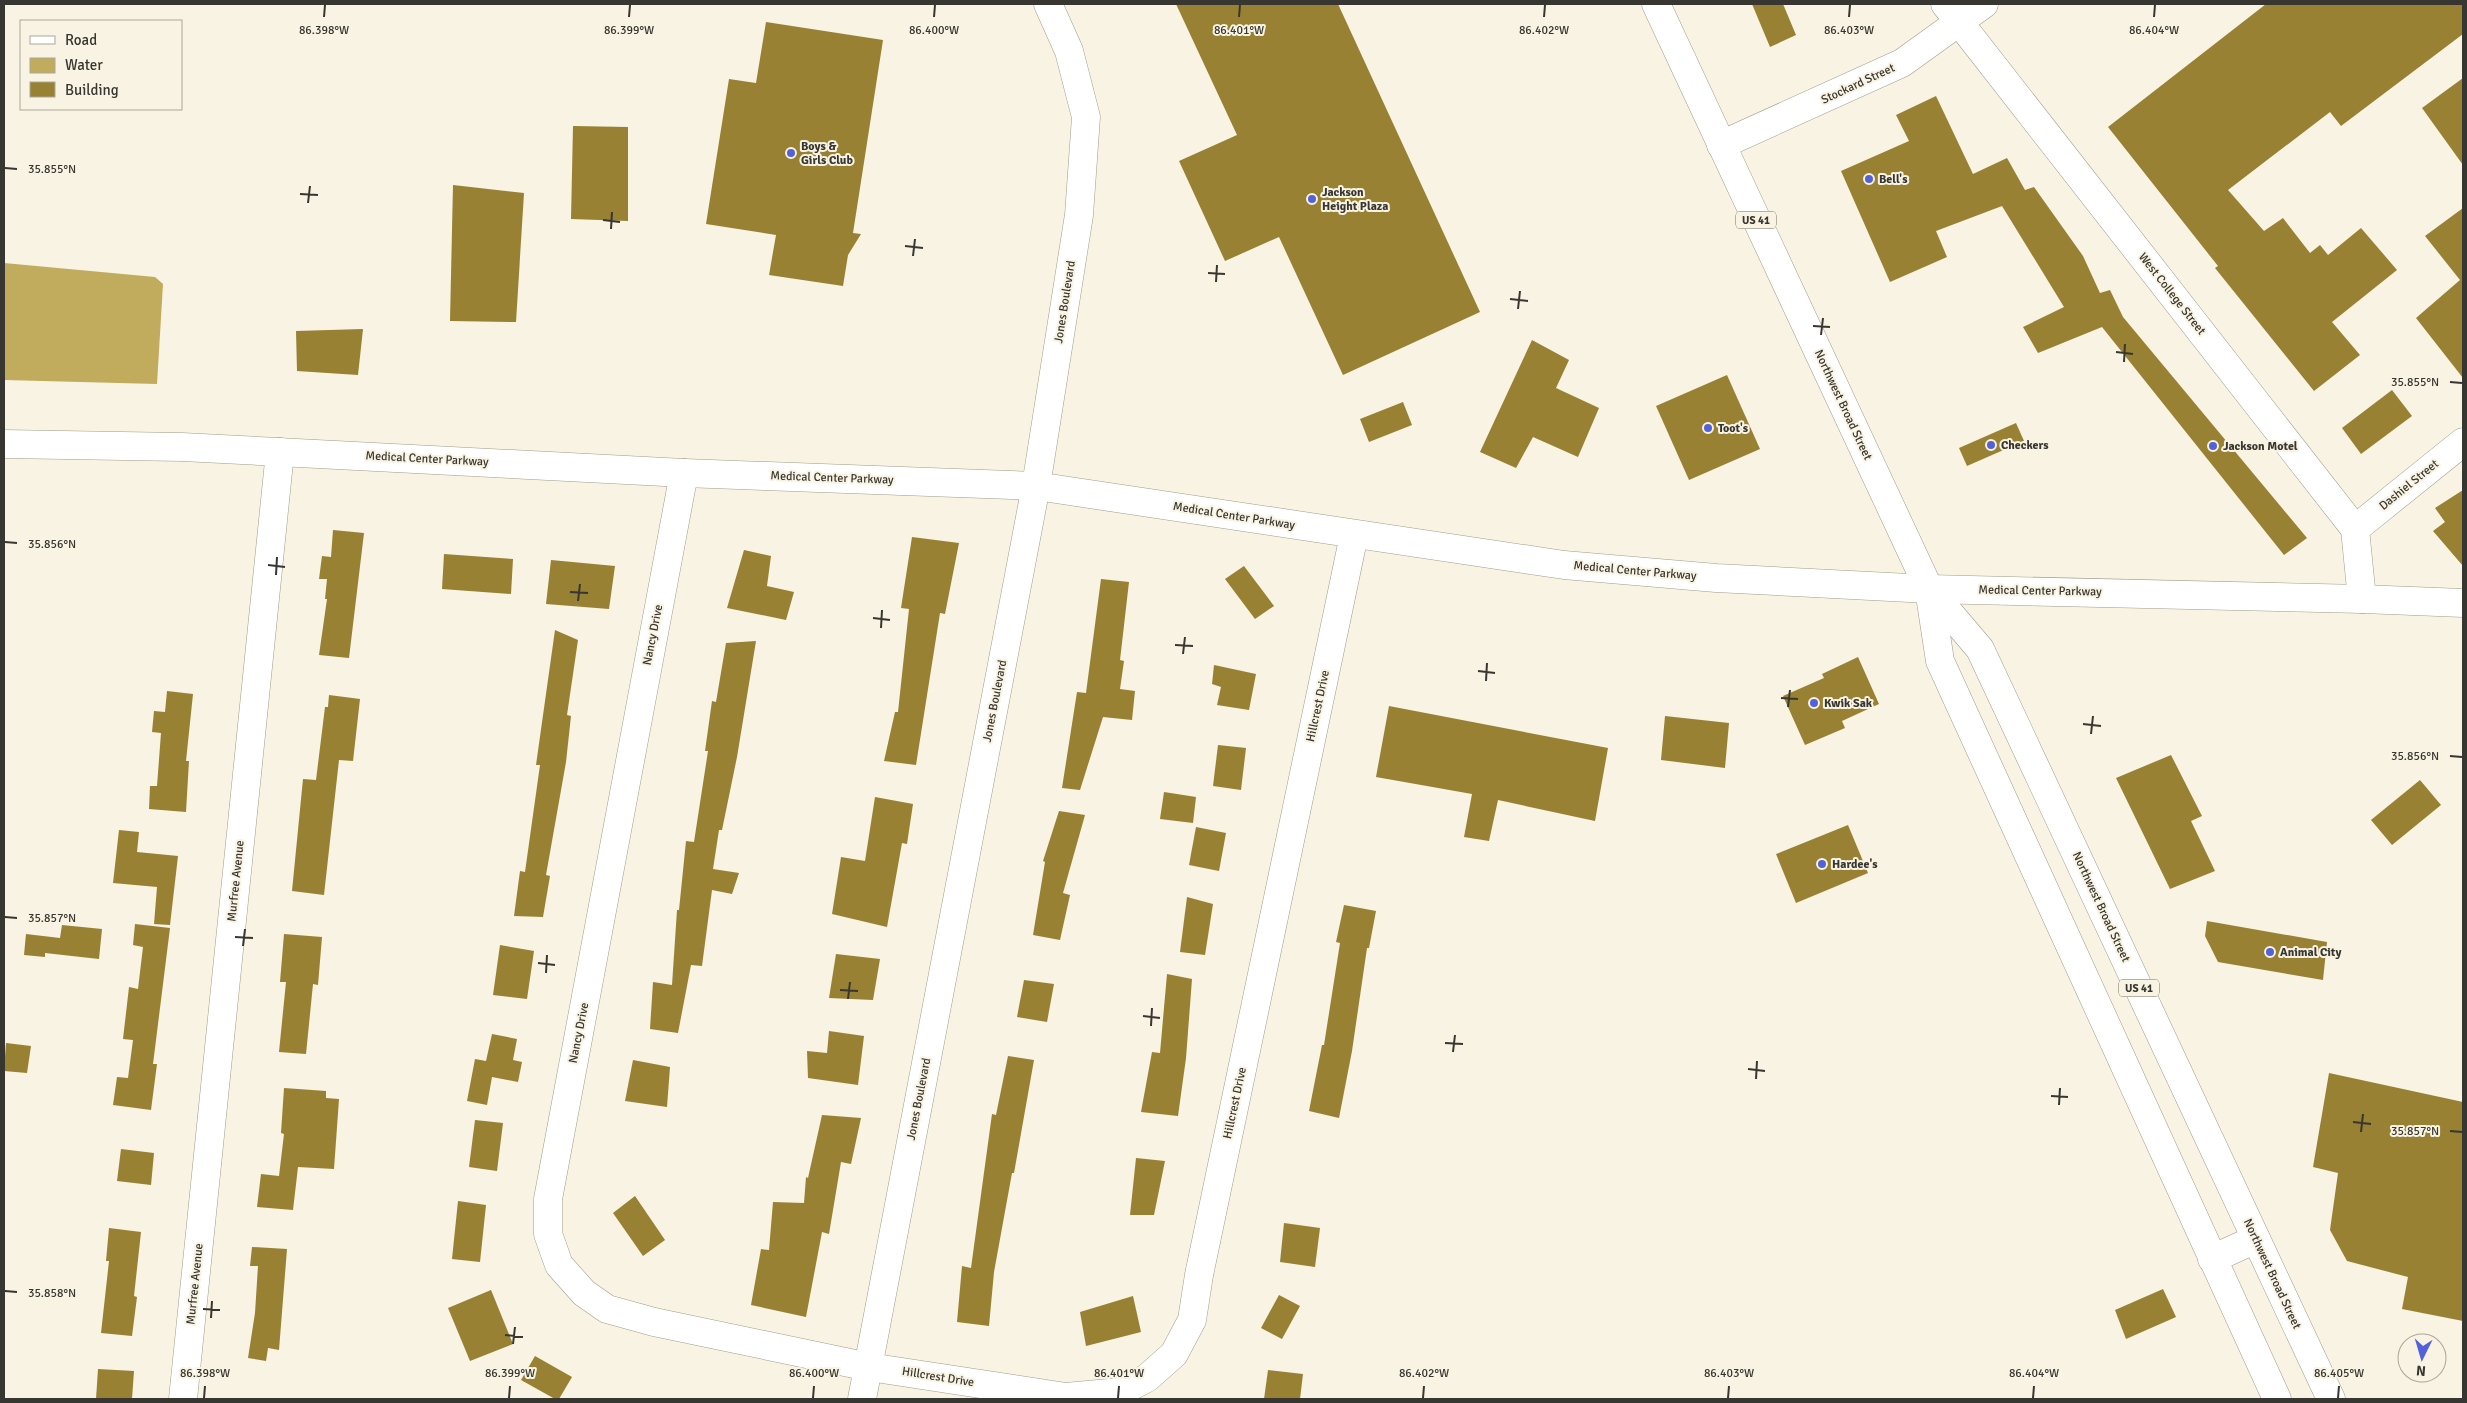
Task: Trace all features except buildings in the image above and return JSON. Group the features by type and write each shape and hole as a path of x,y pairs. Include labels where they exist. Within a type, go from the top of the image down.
{"street":[{"name":"Jones Boulevard","path":"862,1399 1036,486 1079,214 1086,117 1069,51 1048,4"},
{"name":"Northwest Broad Street","path":"1656,4 1929,589 1980,649 2331,1399"},
{"name":"Stockard Street","path":"1721,145 1902,63 1952,13 1984,4"},
{"name":"West College Street","path":"1952,13 2355,529"},
{"name":"Dashiel Street","path":"2355,529 2463,442"},
{"name":"Medical Center Parkway","path":"4,444 182,447 684,473 1036,486 1564,565 1716,578 1929,589 2463,603"},
{"name":"Murfree Avenue","path":"183,1399 280,452"},
{"name":"Nancy Drive","path":"684,473 550,1189 548,1234 559,1265 584,1293 607,1310 654,1322 868,1367"},
{"path":"2355,529 2362,599"},
{"name":"Hillcrest Drive","path":"868,1367 1066,1397 1120,1392 1148,1378 1174,1354 1192,1320 1199,1275 1354,535"},
{"name":"Northwest Broad Street","path":"1929,589 1940,661 2277,1399"},
{"path":"2212,1259 2256,1239"}],"water":[{"path":"4,263 155,277 163,284 157,384 4,380"}],"place":[{"name":"Boys & Girls Club","path":"791,153"},
{"name":"Bell's","path":"1869,179"},
{"name":"Jackson Height Plaza","path":"1312,199"},
{"name":"Toot's","path":"1708,428"},
{"name":"Checkers","path":"1991,445"},
{"name":"Jackson Motel","path":"2213,446"},
{"name":"Kwik Sak","path":"1814,703"},
{"name":"Hardee's","path":"1822,864"},
{"name":"Animal City","path":"2270,952"}]}
